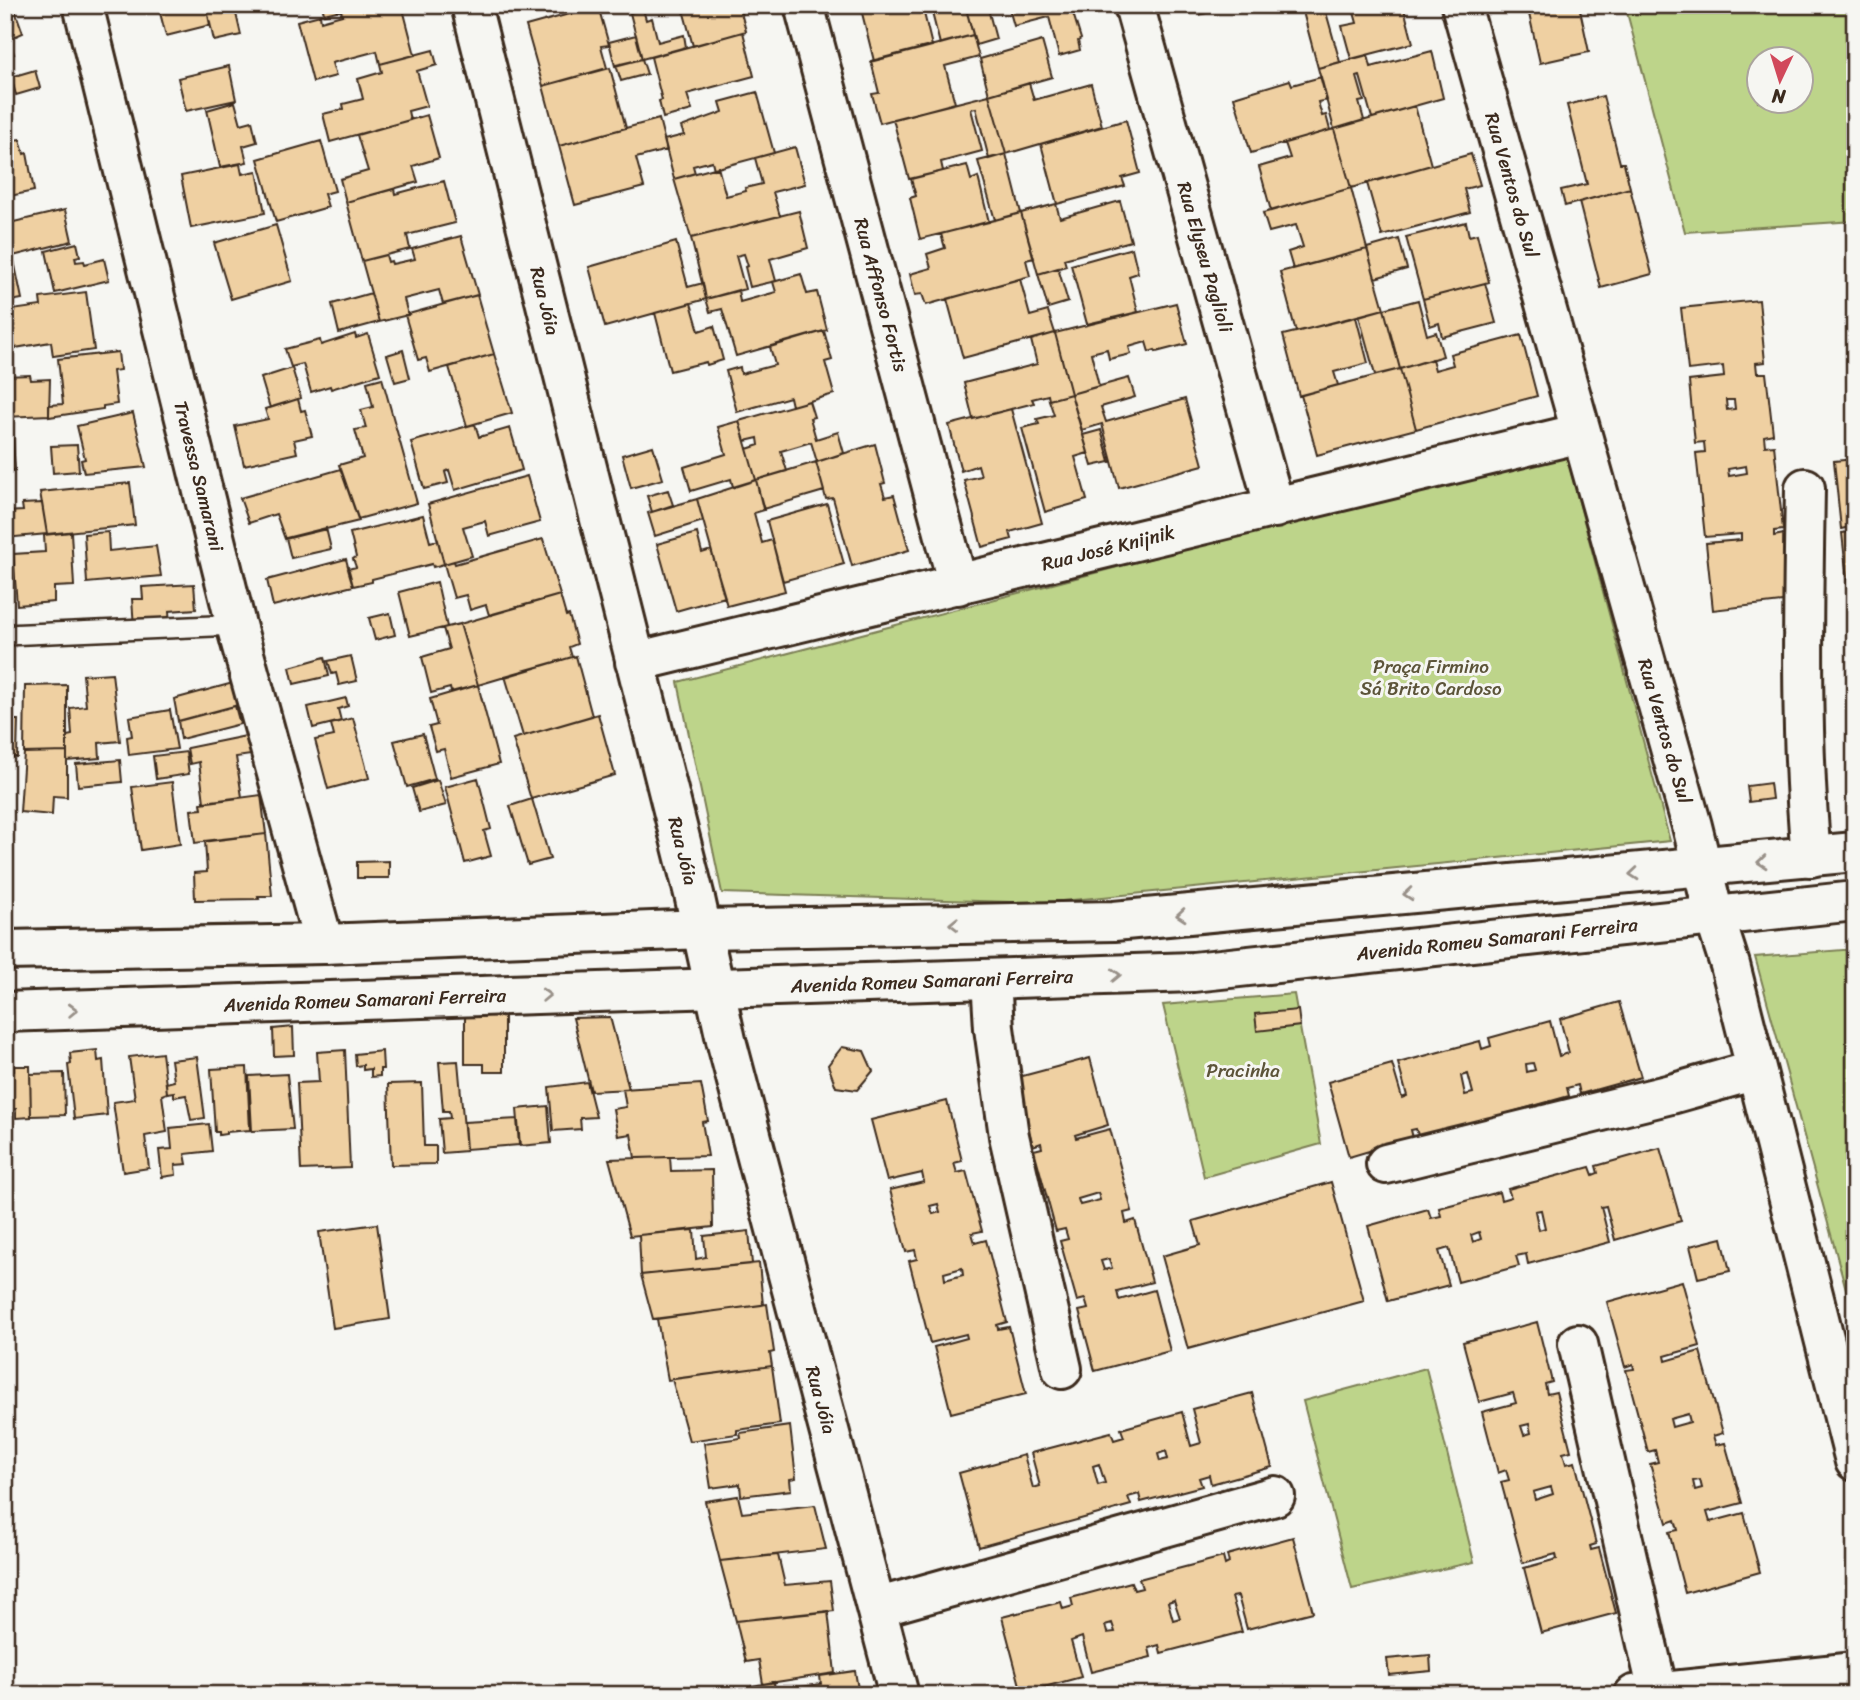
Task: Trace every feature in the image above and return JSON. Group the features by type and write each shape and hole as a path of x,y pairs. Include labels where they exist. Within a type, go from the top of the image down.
{"street":[{"name":"Travessa Samarani","path":"83,5 236,625 324,944"},
{"name":"Rua Jóia","path":"471,5 703,929 714,989 899,1695"},
{"name":"Rua Affonso Fortis","path":"804,5 958,585"},
{"name":"Rua Elyseu Paglioli","path":"1135,5 1275,508"},
{"name":"Rua Ventos do Sul","path":"1461,5 1730,965 1855,1461"},
{"name":"Rua José Knijnik","path":"635,662 1581,433"},
{"path":"1805,488 1801,658 1805,784 1811,857"},
{"path":"5,950 324,944 703,929 1114,921 1855,852"},
{"name":"Avenida Romeu Samarani Ferreira","path":"5,1012 1193,972 1855,901"},
{"path":"991,979 994,1028 1009,1136 1062,1369"},
{"path":"1386,1164 1671,1094 1756,1070"},
{"path":"1578,1344 1645,1693 1855,1672"},
{"path":"876,1608 1275,1496"}],"lane":[{"path":"5,635 236,625"}],"green space":[{"path":"1625,5 1855,5 1855,221 1685,232"},
{"name":"Praça Firmino Sá Brito Cardoso","path":"1565,450 1670,841 1042,903 722,893 678,682"},
{"path":"1855,949 1855,1322 1755,957"},
{"name":"Pracinha","path":"1294,994 1321,1144 1204,1177 1163,1005"},
{"path":"1426,1368 1474,1562 1352,1589 1303,1401"}],"building":[{"path":"5,5 13,5 23,33 9,39 14,54 5,57"},
{"path":"158,5 206,5 210,25 166,36"},
{"path":"206,5 234,5 241,35 214,41"},
{"path":"322,5 340,5 341,10 324,14"},
{"path":"358,5 402,5 415,55 380,64 377,51 332,63 336,76 313,82 297,21 320,15 321,21 342,15 341,10"},
{"path":"739,5 746,31 693,46 682,6"},
{"path":"860,5 922,5 932,46 874,61"},
{"path":"930,5 965,5 973,35 940,44"},
{"path":"965,5 987,5 996,39 976,45"},
{"path":"1008,5 1083,5 1072,10 1081,39 1078,41 1080,50 1059,56 1049,17 1014,26"},
{"path":"1197,5 1235,5 1199,15"},
{"path":"1280,5 1301,5 1302,8 1282,12"},
{"path":"1324,5 1340,62 1318,68 1302,8"},
{"path":"1352,5 1403,5 1413,43 1351,59 1342,26 1357,23"},
{"path":"1527,5 1579,5 1589,52 1540,63"},
{"path":"598,6 609,45 601,46 607,68 543,86 526,26"},
{"path":"643,9 646,20 652,18 658,42 684,35 686,47 642,59 630,13"},
{"path":"743,32 754,76 687,94 692,110 663,118 659,101 662,100 651,57"},
{"path":"636,35 642,59 615,66 609,42"},
{"path":"973,35 979,57 945,66 955,103 880,123 872,94 879,93 871,61"},
{"path":"1042,41 1052,77 989,95 980,59"},
{"path":"433,50 437,65 417,71 427,106 408,111 410,120 330,142 323,114 344,109 343,104 363,99 358,79 382,72 380,64"},
{"path":"1432,51 1443,98 1372,118 1360,76 1357,77 1364,101 1359,102 1364,120 1334,129 1318,68 1368,55 1371,67"},
{"path":"642,59 647,74 621,81 616,65"},
{"path":"229,66 236,100 186,111 178,78"},
{"path":"610,68 626,128 559,146 543,86"},
{"path":"35,70 40,88 16,95 11,77"},
{"path":"1321,77 1327,100 1318,102 1322,116 1326,115 1330,130 1251,153 1234,97 1290,80 1292,85"},
{"path":"1029,83 1034,100 1091,84 1102,126 1006,154 989,95"},
{"path":"757,92 774,153 714,169 712,161 693,166 695,173 674,179 664,140 684,135 681,127 723,112 720,102"},
{"path":"989,95 1006,154 989,159 976,108 971,109 982,151 941,162 943,171 909,179 893,119"},
{"path":"1603,96 1620,163 1624,163 1630,188 1565,206 1561,190 1587,184 1567,105"},
{"path":"235,102 241,124 252,121 257,142 243,146 247,162 220,167 207,110"},
{"path":"1415,106 1431,165 1351,188 1334,129"},
{"path":"427,115 439,158 413,166 418,182 346,202 340,179 368,171 357,135"},
{"path":"659,119 667,150 636,158 644,187 575,205 559,146"},
{"path":"1126,120 1140,173 1122,178 1125,186 1057,204 1041,144"},
{"path":"1334,129 1351,188 1271,211 1259,167 1290,158 1285,143"},
{"path":"20,139 24,154 27,153 34,191 5,197 5,142"},
{"path":"321,141 335,191 324,194 328,207 276,222 258,159"},
{"path":"795,147 805,184 773,192 780,216 691,238 674,179 718,167 726,196 746,191 745,188 762,184 755,158"},
{"path":"1006,154 1021,213 995,220 978,161"},
{"path":"1471,154 1480,185 1464,189 1470,212 1382,236 1367,183"},
{"path":"240,164 242,174 257,171 265,213 191,228 181,176"},
{"path":"967,165 971,180 978,177 989,222 920,239 910,198 916,196 911,179"},
{"path":"444,181 455,223 407,235 410,249 362,261 346,202 394,189 395,194"},
{"path":"1351,188 1367,249 1293,269 1288,252 1303,247 1296,225 1269,232 1263,213"},
{"path":"1630,188 1652,274 1601,288 1579,202"},
{"path":"1120,201 1131,241 1064,259 1066,266 1038,274 1021,213 1056,204 1060,218"},
{"path":"65,210 72,241 9,257 5,224"},
{"path":"799,211 808,248 770,259 776,281 750,287 744,254 736,256 745,289 706,299 691,238"},
{"path":"1021,213 1034,258 1026,260 1030,276 926,305 922,294 915,295 910,274 931,268 927,254 945,248 941,234"},
{"path":"1466,222 1469,236 1477,234 1489,282 1423,299 1406,237"},
{"path":"276,225 292,281 231,299 214,243"},
{"path":"461,236 478,295 443,304 439,290 404,299 408,315 379,322 362,261 386,255 388,262 391,261 392,264 415,259 412,249"},
{"path":"1399,239 1407,269 1375,278 1367,248"},
{"path":"676,242 688,287 703,283 706,299 605,327 589,267"},
{"path":"77,243 80,256 75,257 76,262 84,261 85,264 104,259 109,280 55,293 46,251"},
{"path":"1132,248 1138,273 1129,276 1138,312 1087,324 1071,265"},
{"path":"1367,249 1384,309 1296,332 1280,272"},
{"path":"13,256 22,299 5,302 5,258"},
{"path":"1058,268 1068,302 1048,308 1038,274"},
{"path":"801,274 807,294 817,292 827,330 736,356 722,309 710,312 706,299 738,290 740,302 776,292 773,282"},
{"path":"1020,279 1030,316 1048,311 1055,333 963,358 947,299"},
{"path":"1485,283 1496,323 1442,337 1439,323 1430,326 1423,299"},
{"path":"86,292 94,350 53,356 51,342 15,348 12,333 5,335 5,311 41,306 40,298"},
{"path":"371,293 379,322 339,333 332,304"},
{"path":"477,295 494,354 430,372 426,358 418,360 405,315"},
{"path":"1418,300 1427,335 1436,332 1443,356 1400,369 1384,309"},
{"path":"1759,300 1765,362 1756,363 1757,373 1766,373 1773,434 1764,436 1765,446 1774,445 1783,530 1774,531 1774,536 1784,534 1791,601 1713,610 1706,543 1741,540 1741,534 1705,537 1696,453 1705,452 1704,442 1695,443 1689,381 1724,377 1723,366 1688,370 1681,308","holes":["1726,400 1734,400 1735,409 1727,410","1746,466 1747,473 1729,476 1728,469"]},
{"path":"691,303 699,331 714,326 723,360 670,371 655,313"},
{"path":"1176,303 1187,344 1149,352 1146,342 1129,347 1131,354 1109,359 1107,349 1091,353 1099,386 1071,394 1055,333"},
{"path":"1384,309 1400,369 1375,375 1359,316"},
{"path":"1356,317 1368,363 1334,372 1338,385 1299,396 1283,335"},
{"path":"824,331 832,360 825,362 834,394 792,406 790,397 737,412 726,371 740,367 741,374 775,365 770,347"},
{"path":"1055,333 1071,394 1049,400 1048,395 1032,399 1034,403 973,419 964,383 1037,364 1031,340"},
{"path":"355,334 356,338 368,334 380,374 331,389 330,386 311,392 303,364 291,367 285,349 320,340 321,345"},
{"path":"1521,335 1537,396 1416,429 1400,369 1432,359 1435,370 1453,365 1450,354"},
{"path":"403,350 410,378 395,382 387,355"},
{"path":"118,352 120,370 113,371 117,404 103,406 103,409 49,417 49,405 63,404 58,359"},
{"path":"494,354 512,413 467,426 449,367"},
{"path":"292,368 301,398 270,408 261,378"},
{"path":"1400,369 1416,429 1317,455 1301,395"},
{"path":"30,375 31,380 50,379 49,415 5,417 5,376"},
{"path":"382,378 417,503 358,519 339,465 363,458 355,430 366,428 361,410 373,407 367,382"},
{"path":"1129,378 1135,397 1101,407 1106,422 1185,399 1203,465 1119,488 1102,424 1082,430 1071,394"},
{"path":"1071,394 1088,453 1075,457 1087,500 1045,512 1022,428 1039,424 1037,419 1054,415 1049,400"},
{"path":"298,399 301,411 305,410 312,436 294,440 297,453 244,465 235,426 268,419 265,409"},
{"path":"809,401 816,439 838,432 844,453 817,462 811,442 781,451 787,471 756,480 747,449 759,445 758,438 745,441 739,421"},
{"path":"1011,409 1042,523 1010,532 1012,539 982,547 964,480 981,476 978,465 961,471 949,425"},
{"path":"133,413 146,467 84,473 81,460 85,459 77,426"},
{"path":"739,421 756,480 733,487 731,479 691,491 684,467 726,454 718,427"},
{"path":"475,424 479,437 510,428 522,470 455,490 449,470 445,472 448,483 424,489 411,442"},
{"path":"5,425 12,425 15,470 5,471"},
{"path":"1101,430 1110,462 1092,466 1083,435"},
{"path":"875,444 885,483 881,484 885,497 894,495 909,550 852,566 833,498 826,499 816,462"},
{"path":"77,445 79,471 53,473 51,446"},
{"path":"653,446 663,479 631,488 622,455"},
{"path":"1855,459 1855,617 1851,617 1842,533 1851,532 1850,527 1841,529 1834,461"},
{"path":"816,462 824,491 763,509 756,480"},
{"path":"341,469 359,521 285,539 276,514 249,523 240,498"},
{"path":"527,476 540,522 489,536 485,521 463,527 472,556 444,564 428,504"},
{"path":"756,480 764,510 754,513 762,543 772,540 785,591 727,606 697,499"},
{"path":"130,483 135,525 47,534 40,492"},
{"path":"668,490 673,505 652,512 647,496"},
{"path":"697,499 703,521 655,536 648,513"},
{"path":"42,503 47,534 5,538 5,512 23,511 22,504"},
{"path":"827,504 844,564 783,581 767,521"},
{"path":"423,515 430,542 438,540 444,564 433,567 432,564 353,586 348,569 356,567 353,559 356,557 350,533"},
{"path":"326,528 331,549 291,558 286,538"},
{"path":"71,532 74,586 54,587 54,602 17,605 13,554 45,552 44,535"},
{"path":"108,532 109,551 156,546 161,576 87,583 84,534"},
{"path":"697,533 702,553 711,550 725,597 676,611 657,544"},
{"path":"543,539 560,595 489,615 486,605 470,610 466,595 454,598 444,564 454,561 455,564"},
{"path":"346,559 353,586 273,606 267,580"},
{"path":"437,582 447,627 410,636 399,592"},
{"path":"194,584 196,609 169,611 170,625 134,627 132,599 143,599 142,587"},
{"path":"560,595 577,644 569,647 572,657 478,685 460,624"},
{"path":"390,613 395,635 375,640 369,618"},
{"path":"460,624 478,685 451,692 450,688 431,693 422,657 449,649 443,628"},
{"path":"351,656 357,681 339,685 336,673 332,674 328,661"},
{"path":"576,656 592,716 523,736 505,676"},
{"path":"325,657 329,676 294,684 290,667"},
{"path":"112,673 120,741 99,743 100,758 67,761 67,736 72,735 70,708 86,706 83,675"},
{"path":"233,683 238,705 178,721 174,699"},
{"path":"67,685 67,752 24,753 25,686"},
{"path":"478,685 499,764 451,777 444,749 436,751 429,727 437,725 430,699"},
{"path":"346,698 348,706 338,709 341,721 313,728 308,707"},
{"path":"235,706 240,724 181,739 178,721"},
{"path":"170,710 177,749 129,755 127,737 132,736 129,717"},
{"path":"598,714 615,775 531,799 513,739"},
{"path":"353,718 369,778 328,789 315,740 334,736 331,724"},
{"path":"5,720 18,720 17,757 5,757"},
{"path":"423,734 435,779 407,787 394,741"},
{"path":"246,736 251,755 236,757 242,797 204,802 199,762 190,764 187,748"},
{"path":"67,752 67,797 53,796 52,815 20,812 24,753"},
{"path":"186,752 189,774 156,779 153,756"},
{"path":"120,760 122,782 78,786 76,764"},
{"path":"478,778 491,829 484,831 491,856 465,863 445,787"},
{"path":"438,780 446,805 419,812 412,788"},
{"path":"172,782 180,844 141,850 132,787"},
{"path":"1770,783 1772,799 1749,802 1747,786"},
{"path":"261,795 266,834 195,843 191,810 202,809 201,803"},
{"path":"532,799 550,859 528,865 510,806"},
{"path":"266,834 272,896 258,896 259,899 195,900 194,873 207,872 205,841"},
{"path":"389,861 389,878 357,878 357,862"},
{"path":"1619,1002 1641,1077 1580,1094 1578,1085 1567,1088 1569,1096 1419,1138 1416,1129 1411,1130 1413,1138 1349,1157 1328,1082 1392,1064 1402,1098 1407,1096 1398,1063 1480,1041 1482,1049 1491,1046 1489,1038 1550,1021 1559,1056 1569,1053 1560,1019","holes":["1533,1063 1535,1070 1527,1072 1526,1064","1468,1074 1473,1093 1465,1095 1461,1076"]},
{"path":"1298,1010 1300,1026 1257,1031 1255,1014"},
{"path":"465,1016 504,1016 504,1072 484,1072 484,1064 465,1064"},
{"path":"610,1017 629,1089 591,1091 573,1018"},
{"path":"293,1027 294,1055 274,1056 273,1029"},
{"path":"842,1047 864,1051 873,1071 857,1090 836,1087 828,1065"},
{"path":"97,1050 98,1061 103,1060 107,1115 74,1119 68,1065 71,1064 70,1053"},
{"path":"345,1050 350,1168 301,1170 297,1083 319,1082 317,1052"},
{"path":"382,1051 383,1069 380,1069 380,1076 371,1077 371,1069 363,1070 363,1065 356,1066 355,1054"},
{"path":"162,1053 167,1093 162,1095 167,1132 145,1136 149,1168 123,1172 113,1102 135,1099 129,1057"},
{"path":"197,1057 205,1118 191,1120 186,1095 174,1097 174,1092 167,1093 166,1083 174,1081 171,1060"},
{"path":"1090,1058 1108,1125 1075,1135 1076,1138 1110,1129 1132,1211 1124,1213 1126,1223 1135,1220 1152,1282 1117,1291 1119,1300 1154,1290 1170,1351 1095,1371 1079,1311 1088,1309 1085,1299 1077,1301 1060,1241 1068,1239 1065,1229 1056,1231 1034,1150 1042,1148 1041,1143 1033,1146 1015,1078","holes":["1098,1193 1100,1200 1080,1205 1078,1199","1109,1259 1112,1268 1104,1270 1101,1261"]},
{"path":"458,1061 466,1151 442,1153 439,1119 450,1118 449,1111 443,1111 439,1062"},
{"path":"14,1066 30,1066 31,1117 16,1118 16,1109 7,1109 5,1071 14,1071"},
{"path":"247,1067 250,1130 219,1135 219,1132 215,1132 211,1069"},
{"path":"64,1073 65,1115 31,1116 30,1074"},
{"path":"287,1074 293,1129 252,1131 249,1076"},
{"path":"587,1082 596,1117 580,1118 581,1129 553,1131 549,1087"},
{"path":"422,1083 424,1146 436,1146 436,1164 391,1165 388,1084"},
{"path":"701,1084 708,1121 702,1122 708,1156 635,1158 631,1134 618,1136 613,1109 626,1107 623,1089"},
{"path":"947,1101 962,1161 954,1163 957,1173 966,1171 982,1231 972,1233 975,1243 986,1240 1007,1322 997,1325 998,1329 1009,1327 1026,1394 951,1413 934,1347 967,1338 966,1334 930,1343 909,1261 917,1259 915,1250 906,1252 890,1190 924,1182 922,1173 887,1181 871,1120","holes":["938,1204 940,1212 933,1214 930,1206","962,1268 963,1275 945,1280 944,1273"]},
{"path":"548,1106 551,1143 520,1146 517,1109"},
{"path":"517,1119 519,1145 466,1149 464,1122"},
{"path":"209,1124 212,1151 185,1154 187,1164 175,1165 176,1175 162,1177 159,1150 172,1149 170,1128"},
{"path":"1660,1148 1681,1221 1615,1240 1606,1206 1601,1207 1610,1242 1528,1264 1526,1254 1516,1256 1519,1266 1458,1282 1449,1248 1439,1251 1449,1285 1388,1301 1368,1226 1428,1209 1431,1218 1441,1216 1439,1208 1499,1192 1501,1200 1511,1197 1508,1189 1590,1167 1593,1175 1598,1173 1596,1166","holes":["1541,1210 1545,1228 1539,1230 1535,1211","1479,1232 1481,1239 1473,1242 1471,1235"]},
{"path":"670,1157 671,1171 712,1170 713,1227 630,1236 609,1159"},
{"path":"1331,1182 1364,1301 1188,1349 1162,1256 1200,1245 1193,1221"},
{"path":"377,1224 390,1319 333,1328 319,1232"},
{"path":"694,1230 696,1259 706,1257 704,1236 749,1231 752,1264 641,1275 639,1235"},
{"path":"1722,1238 1730,1271 1698,1278 1690,1246"},
{"path":"759,1263 763,1305 653,1319 641,1275"},
{"path":"1682,1281 1700,1346 1665,1356 1666,1361 1700,1351 1723,1433 1713,1436 1716,1445 1725,1443 1742,1503 1707,1512 1710,1522 1744,1513 1760,1572 1685,1593 1669,1532 1678,1530 1675,1520 1667,1523 1650,1464 1658,1462 1655,1450 1648,1452 1626,1370 1634,1369 1633,1364 1625,1367 1607,1302","holes":["1688,1414 1690,1422 1672,1427 1670,1419","1700,1480 1702,1488 1695,1490 1693,1481"]},
{"path":"767,1304 774,1352 770,1353 772,1366 668,1380 657,1319"},
{"path":"1537,1322 1552,1382 1545,1384 1547,1394 1556,1392 1571,1451 1563,1453 1566,1464 1575,1462 1596,1544 1590,1546 1591,1550 1599,1548 1616,1613 1541,1633 1524,1568 1557,1559 1556,1554 1523,1563 1501,1482 1509,1480 1506,1470 1498,1473 1482,1412 1516,1403 1513,1393 1479,1402 1463,1342","holes":["1529,1424 1531,1433 1524,1435 1521,1426","1551,1487 1553,1494 1535,1500 1533,1492"]},
{"path":"772,1366 780,1424 689,1441 672,1379"},
{"path":"1252,1393 1272,1467 1211,1484 1209,1475 1199,1478 1202,1486 1141,1502 1139,1494 1128,1497 1131,1505 979,1547 959,1473 1024,1455 1033,1488 1040,1486 1031,1453 1111,1432 1114,1440 1124,1437 1121,1429 1182,1412 1191,1446 1201,1443 1192,1409","holes":["1166,1451 1168,1459 1160,1461 1158,1454","1099,1464 1105,1483 1098,1485 1093,1466"]},
{"path":"790,1426 796,1478 790,1479 791,1490 741,1496 740,1484 711,1488 704,1443 741,1438 740,1433"},
{"path":"738,1496 742,1513 815,1505 826,1549 720,1561 705,1501"},
{"path":"1293,1537 1313,1612 1247,1629 1238,1596 1232,1597 1242,1632 1161,1653 1159,1645 1149,1648 1151,1657 1091,1672 1082,1637 1071,1641 1081,1677 1022,1693 1002,1617 1061,1602 1063,1609 1073,1606 1071,1598 1131,1582 1134,1590 1142,1588 1139,1579 1223,1557 1225,1565 1229,1563 1227,1555","holes":["1174,1600 1180,1618 1173,1620 1168,1602","1112,1623 1115,1632 1107,1633 1105,1625"]},
{"path":"778,1555 785,1585 830,1581 834,1611 736,1621 720,1561"},
{"path":"828,1611 835,1673 763,1684 759,1660 746,1662 736,1621"},
{"path":"1430,1655 1431,1671 1389,1675 1387,1659"},
{"path":"855,1671 859,1695 755,1695 752,1686 774,1682 775,1691 821,1684 820,1676"}]}
